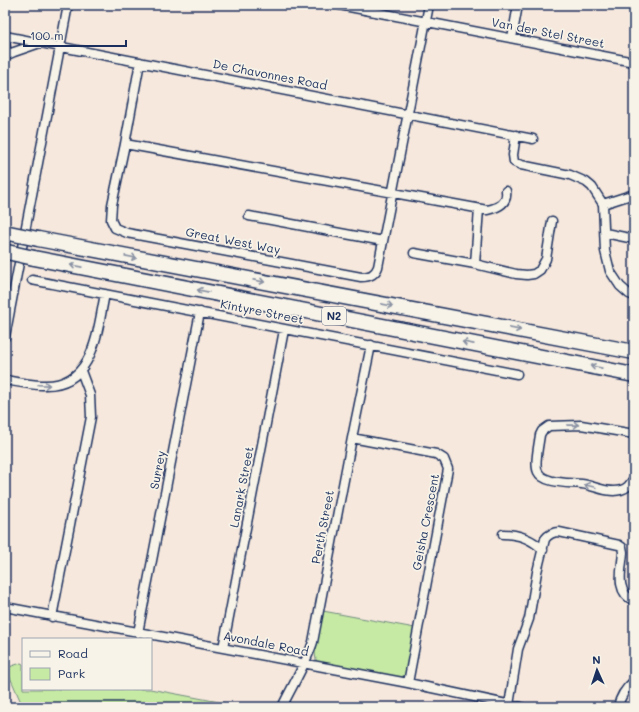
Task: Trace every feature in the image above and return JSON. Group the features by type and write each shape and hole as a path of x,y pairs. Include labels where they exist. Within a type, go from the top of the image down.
{"highway":[{"name":"N2","path":"7,233 634,352"},
{"name":"N2","path":"6,252 634,375"}],"street":[{"path":"5,337 68,5"},
{"name":"Van der Stel Street","path":"340,5 634,62"},
{"path":"249,216 383,241 429,5"},
{"path":"512,38 518,5"},
{"path":"5,36 41,43"},
{"path":"5,41 6,56"},
{"name":"De Chavonnes Road","path":"6,56 41,43 533,138"},
{"name":"Great West Way","path":"140,62 112,205 112,224 119,231 361,277 371,276 377,270 383,241"},
{"path":"516,135 513,155 514,162 521,165 555,171 578,178 592,187 603,204 605,251 610,272 620,286 629,294 634,296"},
{"path":"125,144 487,210 502,205 505,202 506,191"},
{"path":"603,204 634,194"},
{"path":"475,264 479,209"},
{"path":"414,253 475,264 516,274 534,274 540,270 546,260 552,221"},
{"path":"605,233 634,238"},
{"name":"Kintyre Street","path":"32,280 517,374"},
{"path":"5,380 42,386 53,385 69,380 81,371 90,359 94,348 105,294"},
{"name":"Surrey","path":"138,633 200,312"},
{"name":"Lanark Street","path":"223,648 284,330"},
{"name":"Perth Street","path":"282,707 303,664 308,657 313,642 371,345"},
{"path":"52,616 91,417 90,395 81,371"},
{"path":"634,434 581,425 549,426 542,430 540,435 536,466 537,472 541,476 552,480 572,484 586,484 607,490 631,490 634,478"},
{"name":"Geisha Crescent","path":"352,438 436,454 444,459 448,469 408,683"},
{"path":"509,705 519,645 529,619 537,572 545,539 548,535 554,532 559,532 619,545 623,552 620,579 621,584 625,595 634,601"},
{"path":"503,534 524,538 537,544 543,550"},
{"name":"Avondale Road","path":"5,607 408,683 521,707"},
{"path":"618,707 622,695 627,687 634,681"}],"green space":[{"path":"323,611 415,628 405,675 399,678 318,663 315,653"},
{"path":"22,664 22,690 152,689 230,704 229,707 23,707 6,668"}]}
